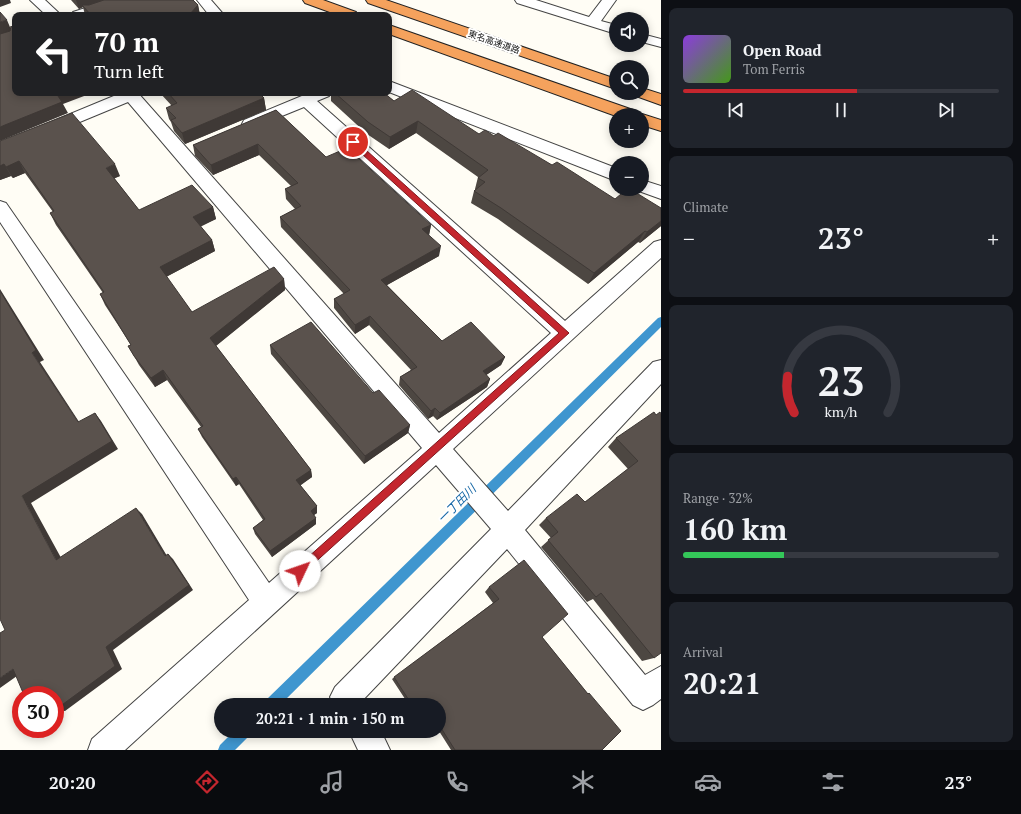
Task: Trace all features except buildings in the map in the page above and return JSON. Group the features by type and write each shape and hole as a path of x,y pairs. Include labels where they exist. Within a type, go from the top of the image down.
{"highway":[{"path":"310,0 343,12"},
{"name":"東名高速道路","path":"373,0 609,82"},
{"path":"392,29 611,108"},
{"path":"649,96 661,100"},
{"path":"649,122 661,126"}],"street":[{"path":"36,0 50,12"},
{"path":"87,12 124,0"},
{"path":"204,0 214,12"},
{"path":"522,0 609,28"},
{"path":"592,23 609,0"},
{"path":"649,40 661,43"},
{"path":"392,87 609,172"},
{"path":"0,149 125,96"},
{"path":"132,96 189,150 508,530 643,695 661,680"},
{"path":"233,131 316,96"},
{"path":"306,100 565,333"},
{"path":"649,189 661,193"},
{"path":"0,208 266,602"},
{"path":"103,750 661,247"},
{"path":"346,698 661,369"},
{"path":"368,738 375,750"}],"waterway":[{"name":"一丁田川","path":"278,698 661,321"},
{"name":"一丁田川","path":"225,750 237,738"}],"route":[{"path":"300,571 565,333 353,142"}]}
